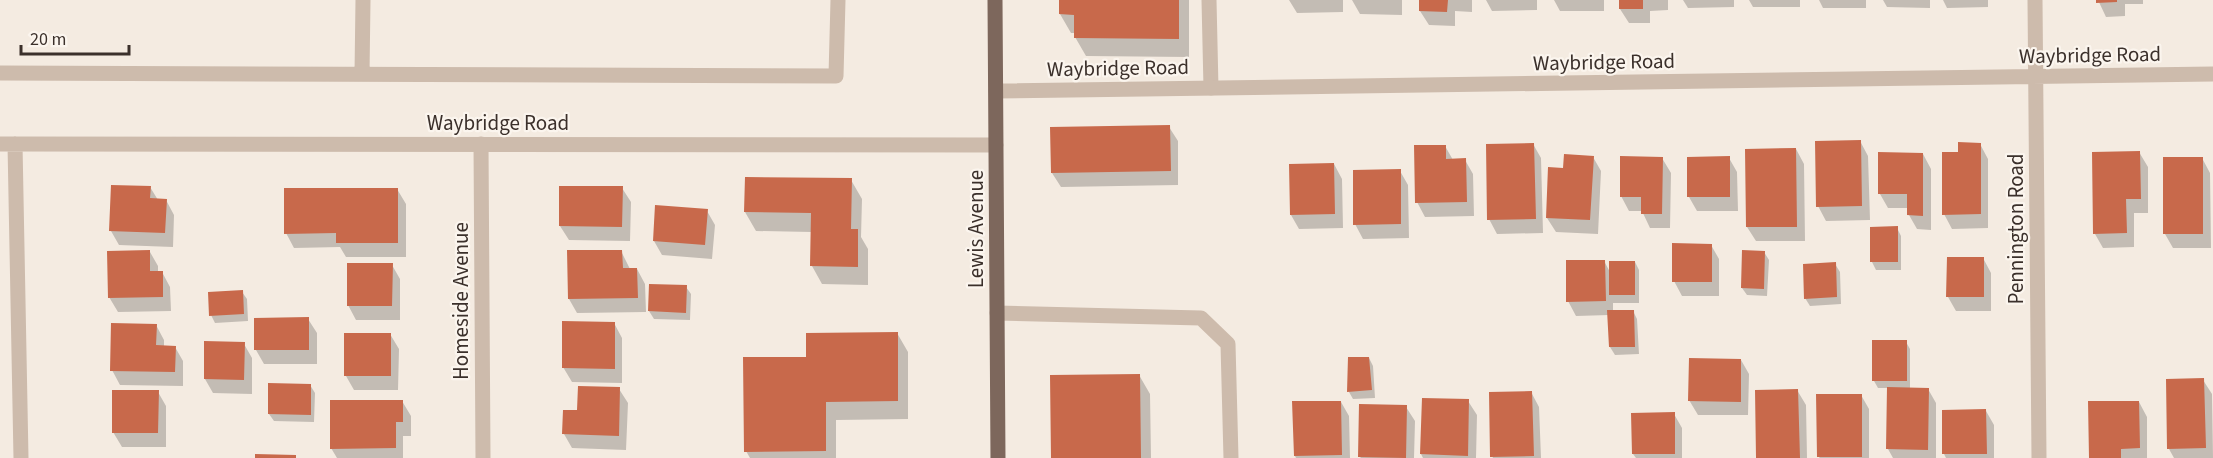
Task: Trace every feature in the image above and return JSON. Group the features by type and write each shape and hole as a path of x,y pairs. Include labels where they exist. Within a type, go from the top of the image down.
{"main road":[{"name":"Lewis Avenue","path":"995,0 998,458"}],"street":[{"path":"362,74 363,0"},
{"path":"0,73 836,76 838,0"},
{"path":"1209,0 1210,88"},
{"name":"Pennington Road","path":"2035,0 2039,458"},
{"name":"Waybridge Road","path":"996,91 2213,74"},
{"path":"8,144 21,458"},
{"name":"Waybridge Road","path":"8,144 996,145"},
{"name":"Homeside Avenue","path":"481,144 483,458"},
{"path":"997,313 1201,318 1228,344 1231,458"}],"building":[{"path":"1059,0 1179,0 1179,39 1074,38 1074,15 1059,14"},
{"path":"1419,0 1448,0 1447,12 1419,11"},
{"path":"1619,0 1643,0 1643,9 1619,9"},
{"path":"2096,0 2117,0 2117,2 2096,3"},
{"path":"1170,125 1171,171 1051,173 1050,127"},
{"path":"1861,140 1862,206 1816,207 1815,141"},
{"path":"1958,142 1981,143 1981,214 1942,215 1942,152 1958,152"},
{"path":"1534,143 1536,219 1487,220 1486,144"},
{"path":"1414,145 1446,145 1446,159 1466,158 1467,202 1415,203"},
{"path":"1796,148 1797,227 1746,227 1745,149"},
{"path":"2140,151 2141,199 2126,199 2127,233 2093,234 2092,152"},
{"path":"1878,152 1923,153 1923,216 1907,215 1907,194 1878,194"},
{"path":"1564,154 1594,156 1590,220 1546,218 1548,167 1563,168"},
{"path":"1620,156 1663,157 1662,214 1641,214 1641,197 1620,197"},
{"path":"1730,156 1730,197 1687,197 1687,157"},
{"path":"2163,157 2203,157 2203,234 2163,234"},
{"path":"1334,163 1335,214 1290,215 1289,164"},
{"path":"1401,169 1401,224 1353,225 1353,170"},
{"path":"745,177 852,178 851,229 858,229 858,267 810,266 811,213 744,212"},
{"path":"111,185 151,186 150,198 167,199 165,233 109,231"},
{"path":"559,186 623,186 622,227 559,226"},
{"path":"284,188 398,188 398,243 336,243 336,233 284,234"},
{"path":"655,205 708,209 705,245 653,241"},
{"path":"1898,226 1898,262 1870,262 1870,227"},
{"path":"1672,243 1712,244 1712,282 1672,282"},
{"path":"150,250 150,271 163,271 163,297 108,298 107,251"},
{"path":"567,250 622,250 623,268 637,268 638,298 568,299"},
{"path":"1742,250 1765,251 1764,289 1741,288"},
{"path":"1947,257 1984,257 1984,297 1946,297"},
{"path":"1566,260 1605,260 1606,301 1566,302"},
{"path":"1609,261 1635,261 1635,295 1609,295"},
{"path":"1836,262 1837,297 1804,299 1803,264"},
{"path":"347,263 393,263 392,306 347,306"},
{"path":"649,284 687,285 686,313 648,311"},
{"path":"243,290 244,314 209,316 208,292"},
{"path":"1607,310 1634,310 1635,347 1609,347"},
{"path":"309,317 309,350 254,350 254,318"},
{"path":"562,321 615,322 615,369 562,368"},
{"path":"111,323 157,324 156,345 176,346 175,372 110,371"},
{"path":"898,332 898,401 826,402 826,451 744,452 743,357 806,357 806,333"},
{"path":"344,333 391,333 391,376 344,376"},
{"path":"1872,340 1907,340 1907,381 1872,381"},
{"path":"204,341 245,342 244,380 204,379"},
{"path":"1348,357 1369,357 1372,390 1347,392"},
{"path":"1689,358 1741,359 1741,402 1688,401"},
{"path":"1140,374 1141,458 1051,458 1050,375"},
{"path":"2204,378 2206,448 2167,449 2166,379"},
{"path":"268,383 311,384 311,415 268,414"},
{"path":"578,386 620,387 619,436 562,434 563,410 577,410"},
{"path":"1887,387 1929,388 1928,450 1886,449"},
{"path":"1798,389 1800,458 1756,458 1755,390"},
{"path":"112,390 159,390 158,433 112,433"},
{"path":"1532,391 1534,456 1490,457 1489,392"},
{"path":"1816,394 1862,394 1862,457 1817,457"},
{"path":"1422,398 1469,399 1468,456 1420,454"},
{"path":"330,400 403,400 403,422 396,422 396,448 330,449"},
{"path":"1292,401 1341,401 1342,455 1294,456"},
{"path":"2088,401 2139,401 2140,448 2121,449 2121,458 2089,458"},
{"path":"1359,404 1407,405 1406,458 1358,457"},
{"path":"1986,409 1987,454 1942,454 1942,410"},
{"path":"1675,412 1675,454 1632,454 1631,413"},
{"path":"255,454 296,455 296,458 255,458"}]}
